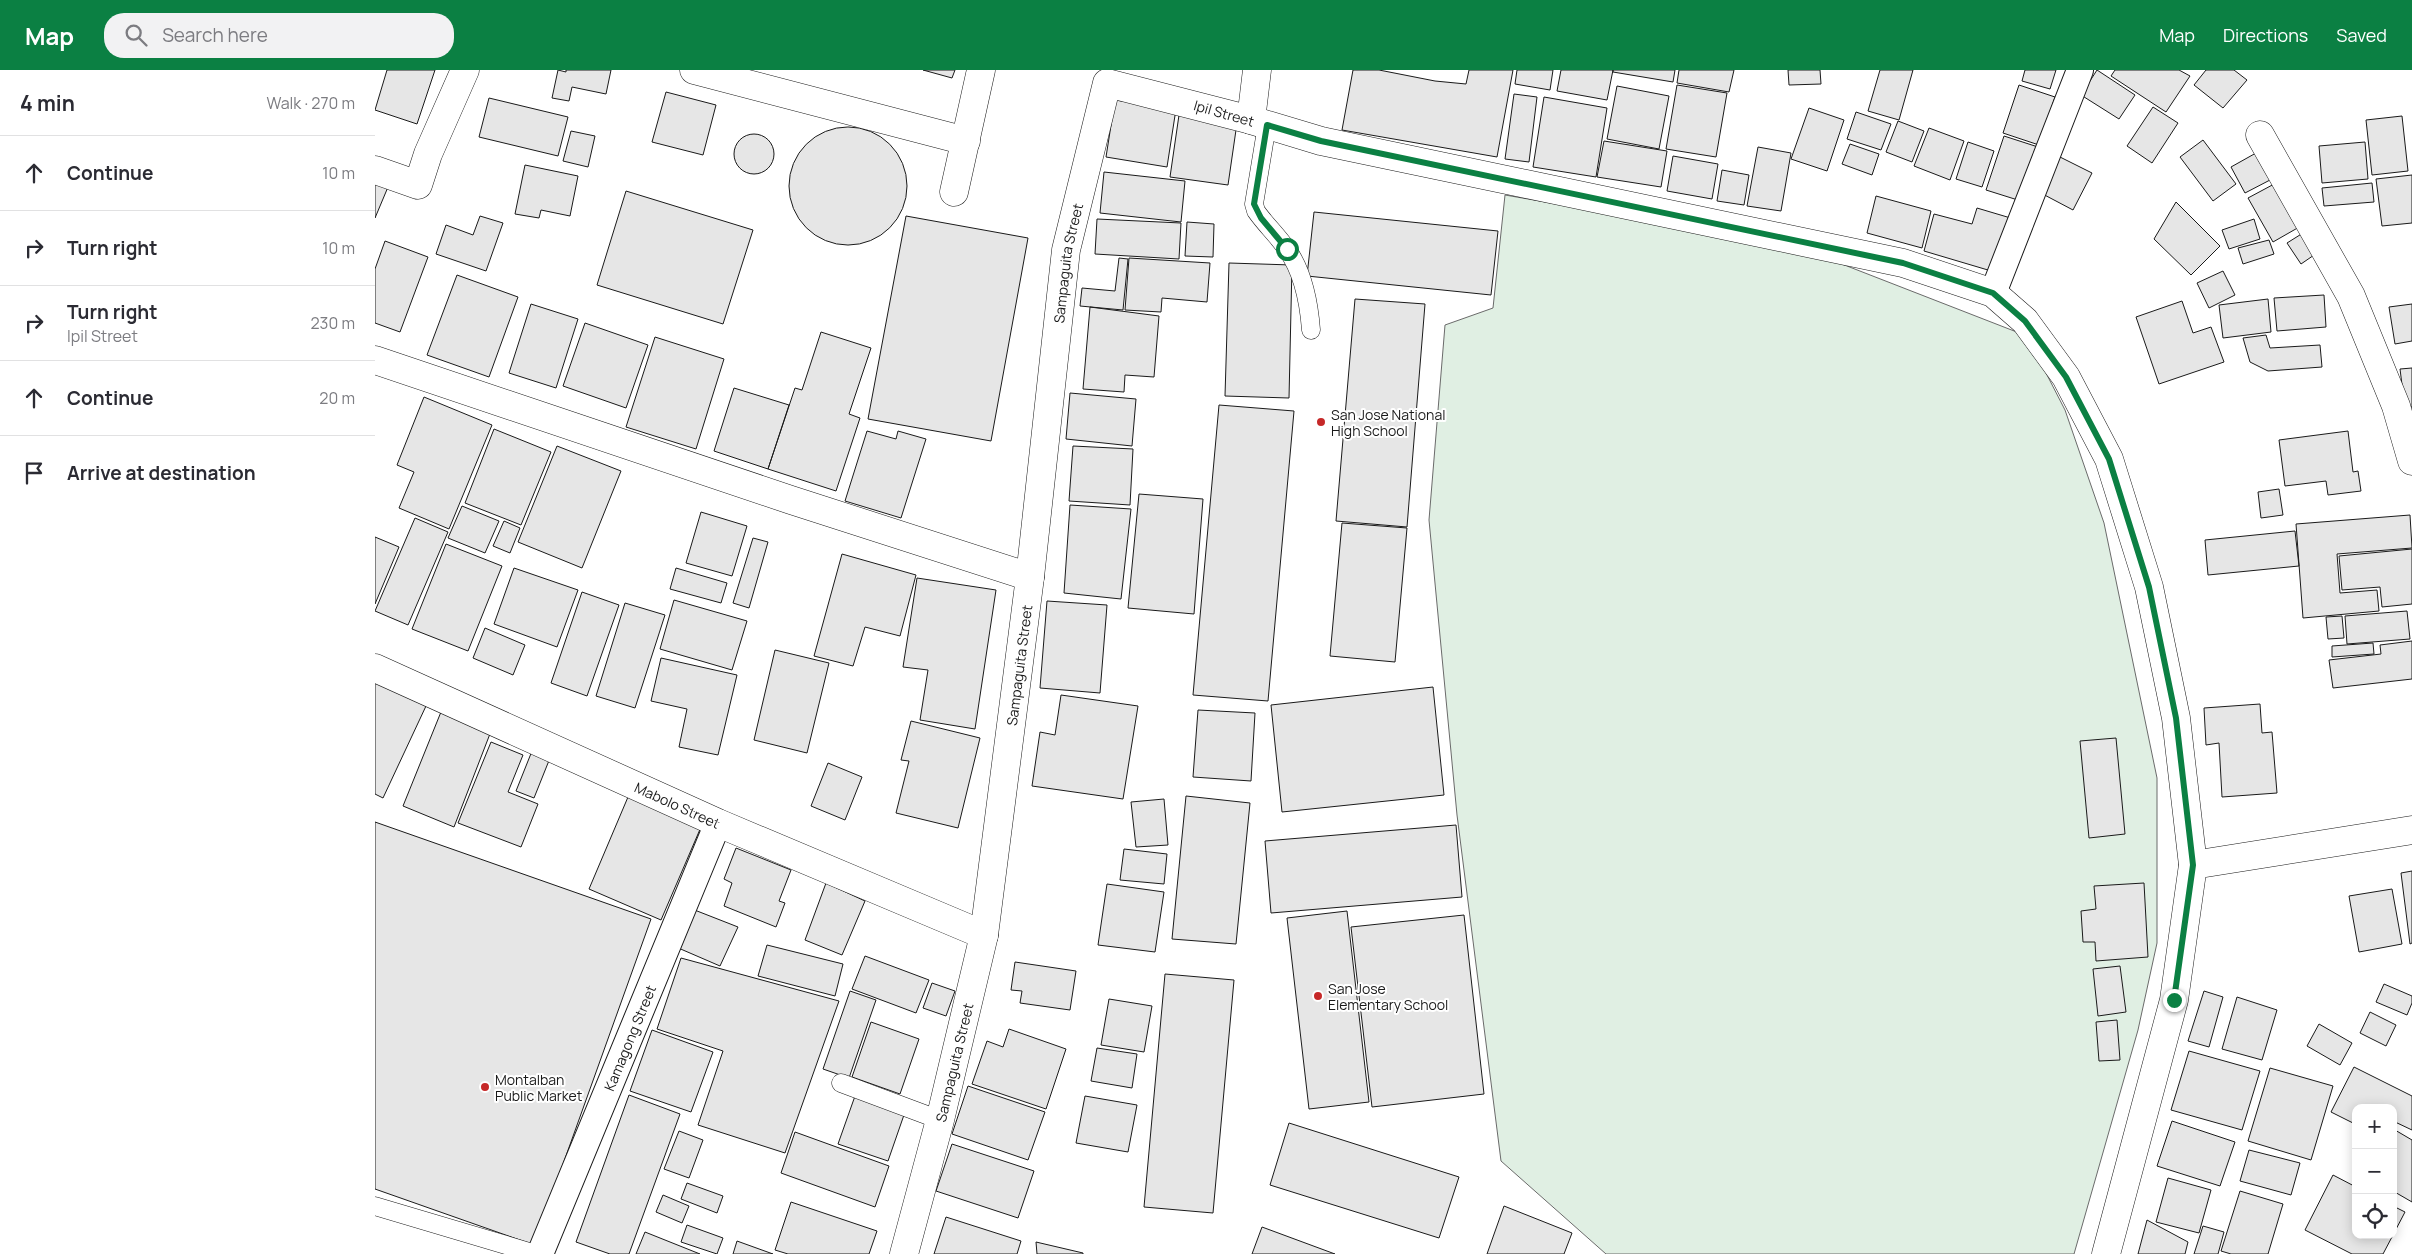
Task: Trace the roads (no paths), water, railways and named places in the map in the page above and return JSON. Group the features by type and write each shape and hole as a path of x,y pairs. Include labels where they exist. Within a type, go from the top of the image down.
{"street":[{"path":"375,170 418,186 428,154 465,70"},
{"path":"694,70 966,141"},
{"path":"954,192 981,70"},
{"path":"1257,70 1259,122"},
{"path":"1993,293 2080,70"},
{"name":"Ipil Street","path":"1108,77 1321,141 1903,263 1993,293 2025,321 2066,377 2109,459 2149,587 2176,718 2193,865 2174,1000 2106,1254"},
{"name":"Sampaguita Street","path":"903,1254 940,1120 984,935 1031,577 1066,250 1108,77"},
{"path":"2260,135 2351,296 2395,406 2412,461"},
{"path":"375,360 781,497 1031,577"},
{"name":"Mabolo Street","path":"375,668 718,823 984,935"},
{"name":"Kamagong Street","path":"540,1254 718,823"},
{"path":"2193,865 2412,830"}],"lane":[{"path":"1259,122 1254,204 1256,211 1287,249 1292,259 1305,292 1311,330"},
{"path":"841,1083 940,1120"},
{"path":"375,1206 536,1254"}],"place":[{"name":"San Jose National High School","path":"1321,422"},
{"name":"San Jose Elementary School","path":"1318,996"},
{"name":"Montalban Public Market","path":"485,1087"}]}
